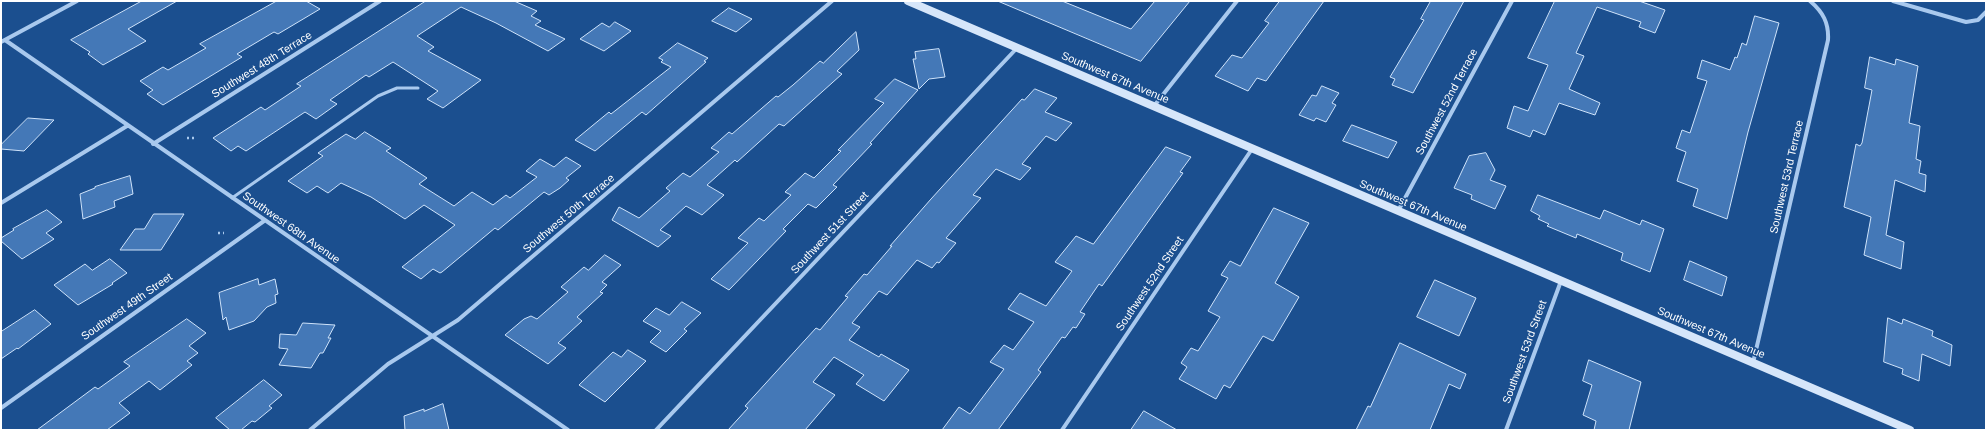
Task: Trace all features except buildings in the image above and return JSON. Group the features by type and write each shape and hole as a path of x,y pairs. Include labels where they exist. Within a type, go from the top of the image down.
{"main road":[{"name":"Southwest 67th Avenue","path":"908,1 1910,430"}],"street":[{"path":"3,41 77,1"},
{"name":"Southwest 48th Terrace","path":"153,144 380,1"},
{"name":"Southwest 50th Terrace","path":"310,430 388,364 458,320 832,1"},
{"path":"1153,106 1237,1"},
{"name":"Southwest 52nd Terrace","path":"1398,211 1512,1"},
{"name":"Southwest 53rd Terrace","path":"1753,363 1828,40 1829,32 1824,16 1810,1"},
{"path":"1892,1 1957,20 1977,21 1982,18 1986,12"},
{"name":"Southwest 68th Avenue","path":"3,41 568,430"},
{"name":"Southwest 51st Street","path":"656,430 1018,48"},
{"path":"1,203 127,126"},
{"name":"Southwest 52nd Street","path":"1062,430 1252,149"},
{"name":"Southwest 49th Street","path":"1,408 264,220"},
{"name":"Southwest 53rd Street","path":"1506,430 1561,281"}],"lane":[{"path":"232,198 378,96 393,89 402,87 418,88"}]}
